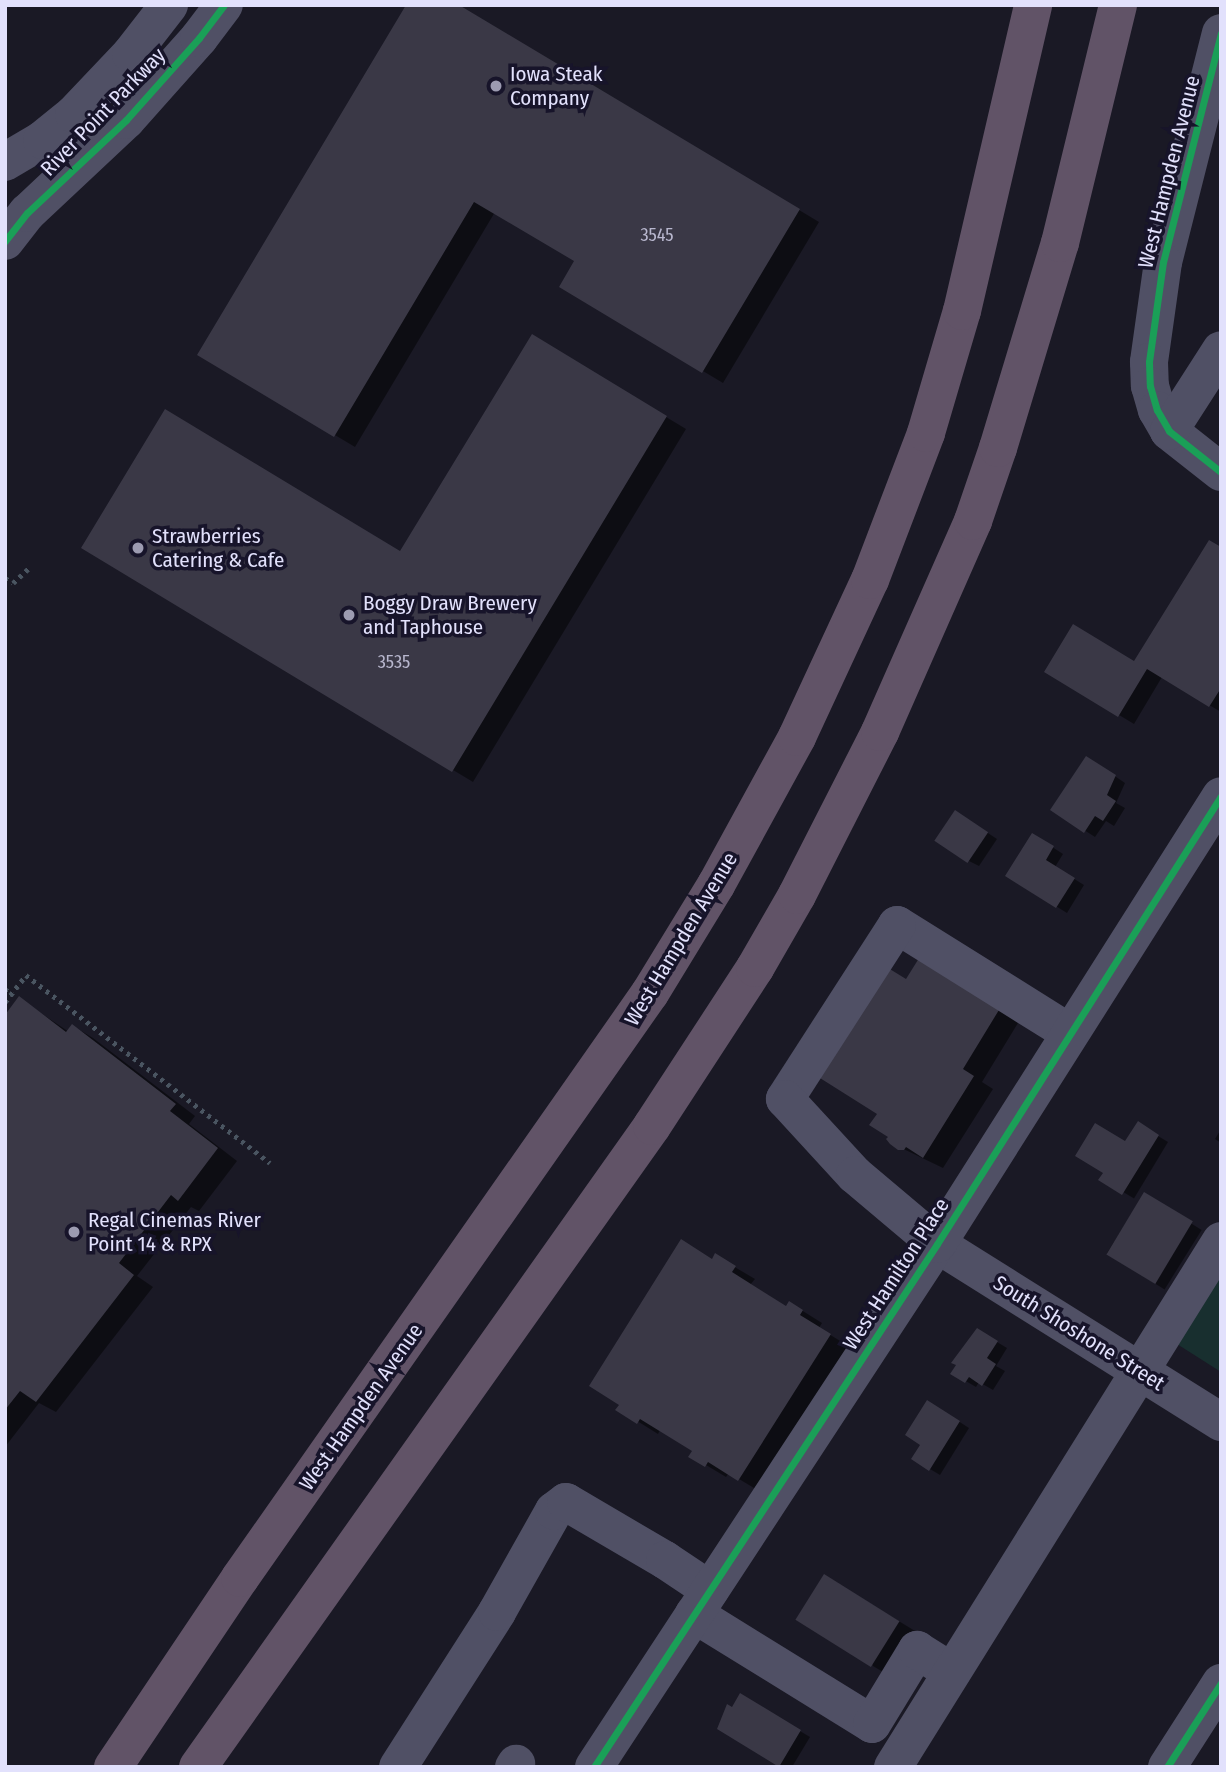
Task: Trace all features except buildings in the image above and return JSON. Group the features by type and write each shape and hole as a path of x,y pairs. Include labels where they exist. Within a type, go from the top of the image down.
{"highway":[{"name":"West Hampden Avenue","path":"113,1767 240,1578 643,1005 723,873 797,737 870,580 926,433 979,242 1032,5"},
{"path":"198,1767 652,1126 755,968 809,873 880,732 973,521 1060,243 1118,5"}],"street":[{"name":"River Point Parkway","path":"5,162 42,140 104,85 169,5"},
{"name":"River Point Parkway","path":"5,241 25,215 126,120 199,38 224,5"},
{"name":"West Hampden Avenue","path":"1169,431 1157,410 1150,386 1149,362 1163,262 1221,33"},
{"path":"1221,350 1169,431 1221,472"},
{"name":"West Hamilton Place","path":"594,1767 937,1244 1221,796"},
{"name":"South Shoshone Street","path":"1070,1033 897,925 785,1099 855,1175 937,1244 1221,1422"},
{"path":"893,1767 1221,1241"},
{"path":"398,1767 497,1612 554,1511 566,1502 666,1560 702,1602 872,1724 918,1650 952,1672"},
{"path":"1167,1767 1221,1683"}],"path":[{"path":"5,578 13,583 29,568"},
{"path":"5,1002 26,975 270,1163"},
{"path":"5,989 12,994"}],"green space":[{"path":"1221,1252 1221,1372 1166,1337"}],"cycle path":[{"path":"5,241 27,213 126,120 199,38 224,5"},
{"path":"1221,33 1163,262 1149,362 1150,386 1157,410 1169,431 1221,472"},
{"path":"594,1767 937,1244 1221,796"},
{"path":"1167,1767 1221,1683"}],"place":[{"name":"Iowa Steak Company","path":"496,86"},
{"name":"Strawberries Catering & Cafe","path":"138,548"},
{"name":"Boggy Draw Brewery and Taphouse","path":"349,615"},
{"name":"Regal Cinemas River Point 14 & RPX","path":"74,1232"}]}
